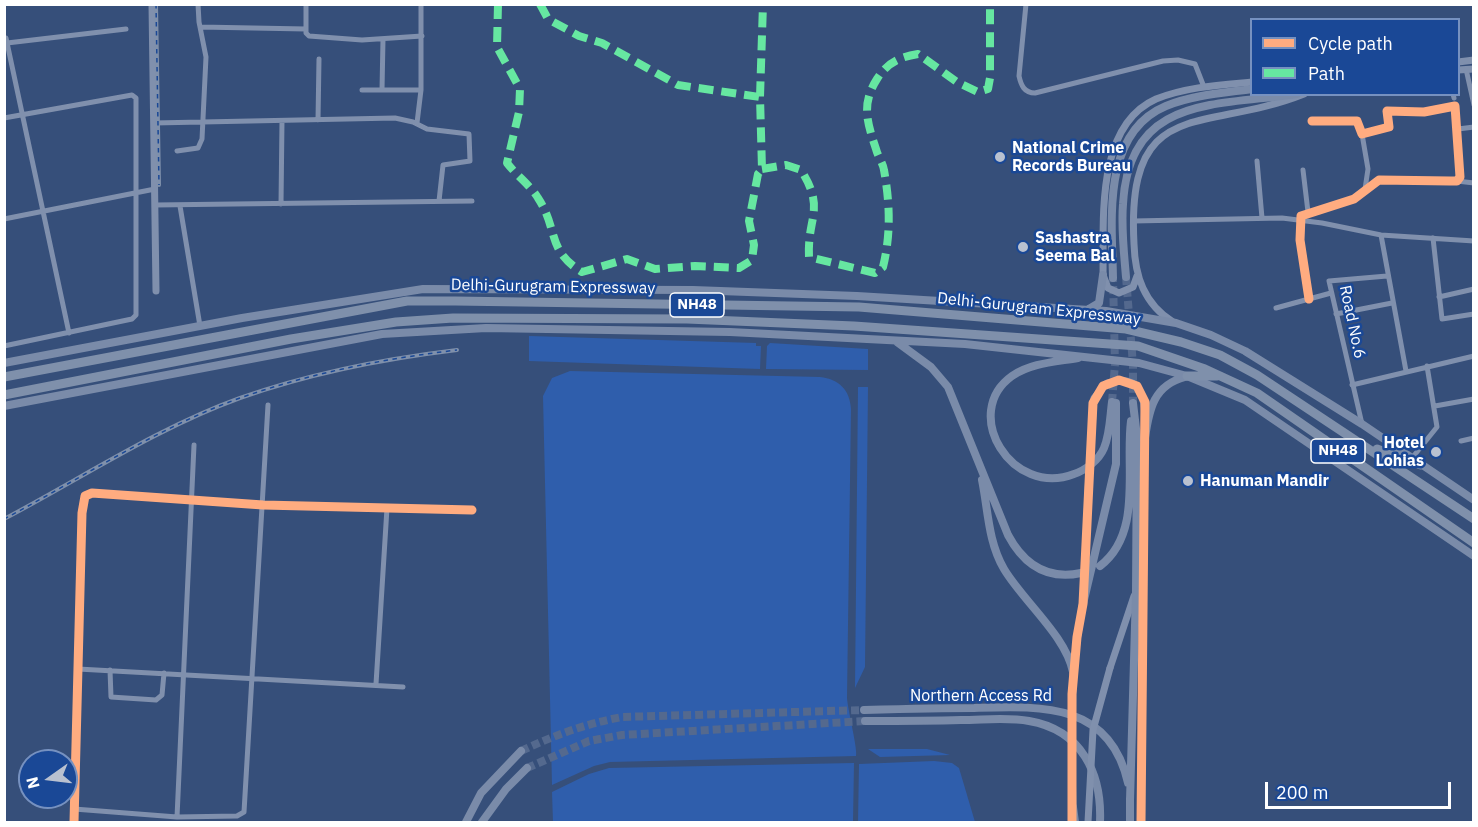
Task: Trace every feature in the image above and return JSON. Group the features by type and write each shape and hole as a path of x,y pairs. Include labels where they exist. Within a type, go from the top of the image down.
{"highway":[{"name":"Delhi-Gurugram Expressway","path":"4,377 407,301 859,307 1126,329 1181,342 1220,355 1257,375 1366,446"},
{"name":"Delhi-Gurugram Expressway","path":"4,395 291,339 396,322 453,318 687,320 854,326 1138,346 1222,376"},
{"path":"1187,376 1222,376"},
{"name":"NH48","path":"1222,376 1257,393 1473,543"},
{"path":"1366,446 1421,465"},
{"name":"NH48","path":"1366,446 1473,519"}],"main road":[{"path":"1113,278 1114,180 1130,137 1150,115 1165,107 1185,100 1250,89"},
{"path":"1126,277 1123,228 1125,181 1134,154 1156,124 1189,110 1284,96"},
{"path":"1087,309 1099,303 1103,275"},
{"path":"4,363 200,326 423,289 693,290 1087,309 1176,323 1211,335 1245,351 1362,424 1473,500"},
{"path":"4,406 382,334 419,331 486,328 730,332 965,344 1088,356 1139,363 1187,376 1245,400 1473,556"},
{"path":"897,342 941,377 954,399 1008,535 1021,555 1044,572 1063,576 1081,573"},
{"path":"1083,604 1116,464 1114,403 1103,451 1095,461 1074,474 1053,479 1030,475 1009,461 998,445 992,423 992,412 998,393 1010,378 1033,366 1088,356"},
{"path":"1145,438 1152,404 1158,392 1170,381 1187,376"},
{"path":"1100,566 1116,550 1126,522 1129,437 1133,407 1137,437 1136,591 1130,800"},
{"path":"969,434 982,478 998,556 1021,594 1065,650 1073,672"},
{"name":"Northern Access Rd","path":"864,710 1018,707 1068,712 1089,723 1116,749 1125,770 1130,800 1130,822"},
{"name":"Northern Access Rd","path":"865,721 1017,720 1048,726 1067,738 1091,765 1100,791 1100,822"},
{"path":"466,822 482,793 521,751"},
{"path":"482,822 506,789 527,768"},
{"path":"1073,807 1074,822"}],"street":[{"path":"152,4 156,291"},
{"path":"177,151 200,146 204,122 206,57 198,4"},
{"path":"306,4 306,29 307,34 311,37 383,39 422,36"},
{"path":"417,123 421,90 421,4"},
{"path":"1026,4 1019,69 1020,82 1028,92 1035,93 1172,60 1196,64 1204,87"},
{"path":"200,27 306,29"},
{"path":"69,333 6,38 126,29"},
{"path":"382,90 383,39"},
{"path":"318,120 319,59"},
{"path":"1466,69 1473,105"},
{"path":"1137,272 1133,287 1123,293 1108,288 1103,275 1107,176 1122,131 1139,111 1156,100 1204,87 1250,82"},
{"path":"362,90 421,90"},
{"path":"4,118 135,95 136,315 132,319 4,346"},
{"path":"1176,323 1155,307 1143,290 1137,272 1133,221 1134,189 1138,171 1145,157 1165,133 1195,120 1278,105 1299,96"},
{"path":"1362,134 1389,127 1387,111 1424,112 1455,106 1460,177 1457,181"},
{"path":"154,123 394,118 417,123 427,129 471,136 469,162 443,165 439,201"},
{"path":"281,204 282,121"},
{"path":"1312,121 1357,122 1362,134 1368,169 1365,191"},
{"path":"1458,129 1473,127"},
{"path":"1257,161 1262,218"},
{"path":"1303,170 1308,212"},
{"path":"1309,299 1299,220 1301,216 1354,199 1379,180 1473,183"},
{"path":"4,219 155,189"},
{"path":"155,205 472,201"},
{"path":"180,206 200,326"},
{"path":"1133,221 1262,218 1299,220 1381,235 1473,241"},
{"path":"1381,235 1406,371"},
{"path":"1432,238 1442,320 1473,314"},
{"name":"Road No.6","path":"1362,424 1331,293 1330,280 1387,276"},
{"path":"1439,297 1473,290"},
{"path":"1276,308 1331,293"},
{"path":"1336,315 1392,303"},
{"path":"1352,385 1473,356"},
{"path":"1412,458 1437,427 1427,366"},
{"path":"1073,807 1073,672 1083,604 1094,398 1107,383 1126,381 1140,389 1145,402 1141,822"},
{"path":"1435,406 1473,399"},
{"path":"74,822 74,809 177,817 188,820 237,816 244,812 264,505 268,405"},
{"path":"1461,441 1473,438"},
{"path":"177,817 194,445"},
{"path":"76,749 83,498 92,493 264,505 472,510"},
{"path":"376,684 387,508"},
{"path":"1088,822 1093,730 1110,668 1136,591"},
{"path":"78,669 403,687"},
{"path":"110,670 111,697 156,700 162,695 164,673"},
{"path":"136,822 137,814"}],"shaded area":[{"path":"529,336 756,343 756,346 761,346 760,369 529,361"},
{"path":"770,343 868,349 868,370 766,369 767,346"},
{"path":"570,371 820,377 833,380 846,391 851,409 847,698 856,756 610,762 594,766 552,785 543,396 552,378"},
{"path":"858,387 868,387 865,667 855,688"},
{"path":"868,749 927,749 950,755 880,757"},
{"path":"934,761 952,763 959,768 975,822 858,822 859,764"},
{"path":"854,763 853,822 553,822 552,792 589,774 609,768"}],"tunnel":[{"path":"1126,277 1133,365 1133,403"},
{"path":"1112,402 1115,364 1113,278"},
{"path":"521,751 570,731 622,717 864,710"},
{"path":"527,768 589,741 622,735 865,721"}],"railway":[{"path":"156,4 159,185"},
{"path":"4,519 149,439 240,398 293,381 347,368 457,350"}],"marked path":[{"path":"498,4 497,47 520,89 519,112 507,163 538,198 563,256 582,272 627,259 655,269 695,266 739,268 752,260 754,245 749,221 758,174 762,169 760,97 763,4"},
{"path":"540,4 548,19 579,36 602,43 678,85 760,97"},
{"path":"762,169 786,165 801,170 813,195 814,204 809,257 875,273 883,267 889,219 883,165 868,122 867,105 872,88 889,65 899,59 918,54 957,82 978,92 988,89 990,4"}],"cycle path":[{"path":"1309,299 1300,240 1301,216 1354,199 1379,180 1457,181 1460,177 1455,106 1424,112 1387,111 1389,127 1362,134 1357,121 1312,121"},
{"path":"1072,822 1072,694 1077,637 1083,604 1093,403 1103,386 1119,380 1137,386 1145,402 1141,822"},
{"path":"74,822 82,513 85,496 92,493 263,505 472,510"}],"place":[{"name":"National Crime Records Bureau","path":"1000,157"},
{"name":"Sashastra Seema Bal","path":"1023,247"},
{"name":"Hotel Lohias","path":"1436,452"},
{"name":"Hanuman Mandir","path":"1188,481"}]}
